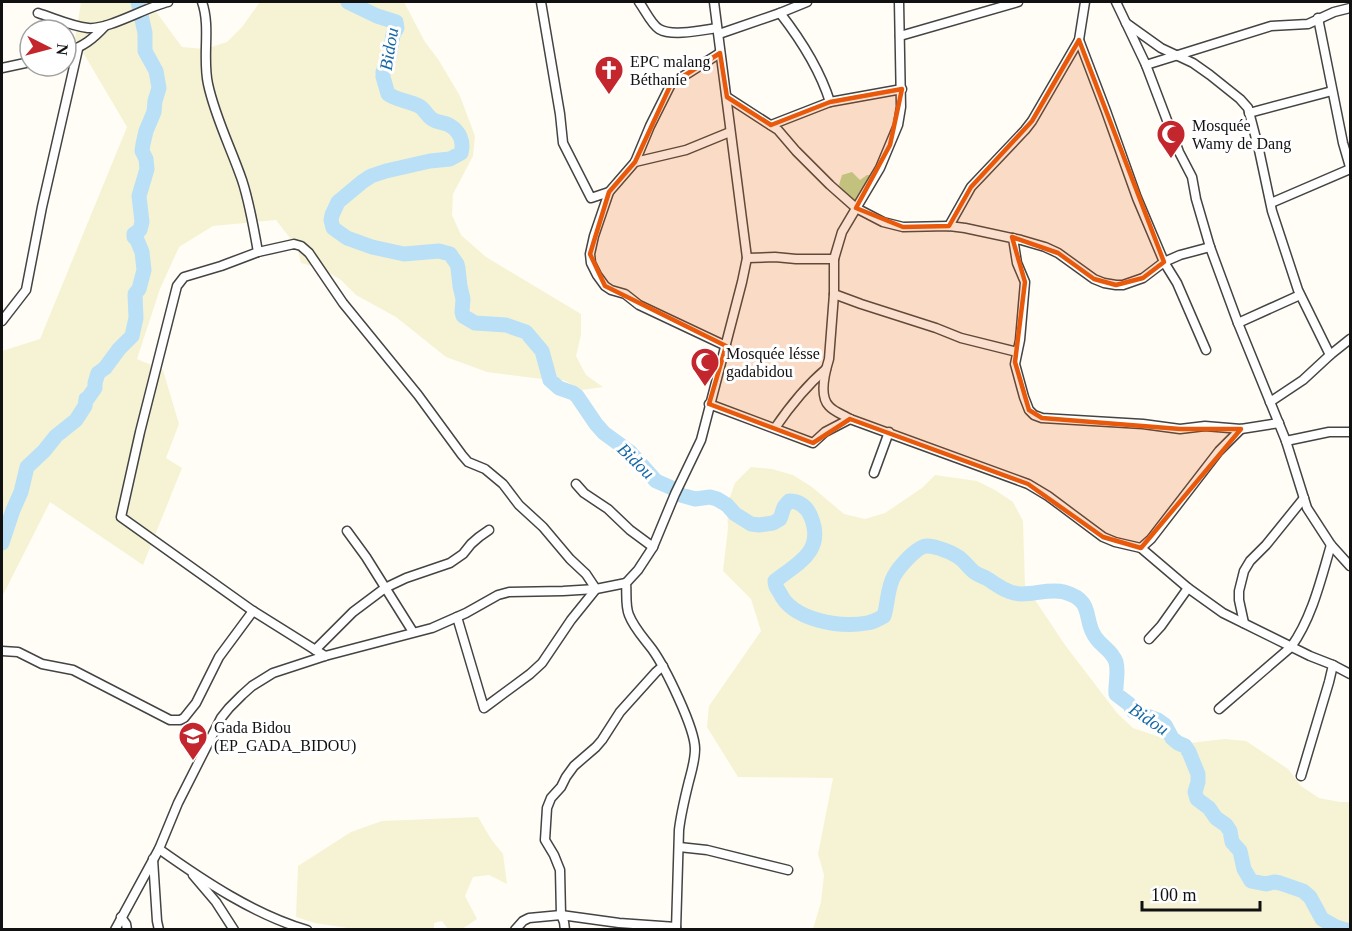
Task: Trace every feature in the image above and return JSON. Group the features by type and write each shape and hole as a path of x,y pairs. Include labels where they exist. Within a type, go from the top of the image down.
{"street":[{"path":"38,13 81,26 96,28 157,3 168,2"},
{"path":"202,2 205,11 208,84 242,180 258,252"},
{"path":"541,2 563,143 591,198 609,192"},
{"path":"639,2 657,28 669,32 718,31 780,13 807,2"},
{"path":"115,930 159,849 196,764 221,718 252,686 273,673 325,656 432,628 498,594 596,589 626,583 638,570 653,547 700,440 747,258 714,2"},
{"path":"899,2 902,89 900,116 880,168 842,232 834,260 830,349 824,390 827,404 850,419 1028,484 1103,537 1141,548 1222,613 1350,674"},
{"path":"900,36 1018,2"},
{"path":"949,226 971,187 1032,121 1079,40 1085,2"},
{"path":"1116,2 1146,65 1179,152 1192,177 1210,247 1286,441 1304,498 1314,520 1331,545 1350,566"},
{"path":"1146,65 1271,26 1308,24 1341,9 1350,9"},
{"path":"780,13 810,58 825,86 830,102"},
{"path":"1271,202 1350,168 1318,18"},
{"path":"1125,22 1155,44 1193,63 1228,89 1248,108 1272,211 1300,295 1330,355"},
{"path":"78,49 94,38 105,26"},
{"path":"1079,40 1137,198 1164,262 1181,290 1206,350"},
{"path":"720,53 671,84 635,162 609,192 597,225 590,254 592,267 602,283 611,290 625,294 639,305 726,346"},
{"path":"2,68 18,65"},
{"path":"2,321 26,290 71,78"},
{"path":"771,125 830,102 902,89"},
{"path":"1249,113 1332,91"},
{"path":"727,97 778,130 821,176 856,208 883,222 903,227 949,226 1013,238 1052,250 1095,279 1116,285 1143,278 1164,262 1180,255 1210,247"},
{"path":"635,162 686,150 730,132"},
{"path":"1013,238 1017,263 1025,282 1020,340 1015,362 1018,379 1029,410 1034,415 1042,418 1143,424 1180,429 1205,426 1241,429 1278,423"},
{"path":"325,656 252,611 121,517 177,286 184,277 258,252 294,244 309,252 343,303 418,395 462,455 468,462 485,469 503,484 519,505 543,527 586,574 596,589"},
{"path":"747,258 834,260"},
{"path":"834,294 961,338 1017,352"},
{"path":"1238,323 1300,295"},
{"path":"1270,402 1303,380 1350,339"},
{"path":"775,428 789,407 826,369"},
{"path":"710,404 813,443 835,426 850,419"},
{"path":"1141,548 1219,451 1241,429"},
{"path":"874,473 889,432"},
{"path":"1286,441 1329,432 1350,432"},
{"path":"576,484 584,493 608,509 630,530 653,547"},
{"path":"1244,623 1239,591 1244,571 1304,498"},
{"path":"315,650 352,612 385,588 450,563 489,530"},
{"path":"347,531 413,632"},
{"path":"1219,709 1291,646 1300,634 1309,615 1331,545"},
{"path":"515,930 529,918 561,915 651,928 676,928 681,815 694,763 693,734 663,666 637,632 627,612 626,583"},
{"path":"1149,639 1188,588"},
{"path":"457,617 484,708 542,663 571,620 596,589"},
{"path":"2,651 18,652 42,664 73,670 171,720 180,720 196,703 219,657 252,611"},
{"path":"1301,776 1333,664"},
{"path":"565,930 561,915 560,870 554,855 546,844 544,835 546,811 574,766 597,747 620,712 663,666"},
{"path":"679,847 707,850 788,870"},
{"path":"159,849 189,870 264,914 307,930"},
{"path":"153,859 159,930"},
{"path":"189,870 216,902 234,930"},
{"path":"121,917 127,930"}],"highlighted area":[{"path":"1079,40 1164,262 1143,278 1116,285 1094,279 1058,253 1012,237 1025,282 1015,362 1029,410 1042,418 1180,429 1241,429 1141,548 1103,537 1028,484 850,419 813,443 709,404 726,346 605,286 590,254 609,192 635,162 671,84 720,53 727,97 771,125 830,102 902,89 890,145 856,208 903,227 949,226 971,187 1032,121"}],"shaded area":[{"path":"81,2 134,2 157,13 182,47 205,49 227,42 242,27 260,2 404,2 425,42 460,96 475,136 473,156 453,194 452,215 461,235 486,257 581,314 581,335 576,356 586,375 603,387 582,390 563,380 487,372 446,357 396,317 356,295 341,280 323,269 301,263 297,247 276,220 213,226 179,247 160,289 137,359 163,370 179,424 166,458 182,468 143,565 50,502 2,597 2,351 40,339 127,127 78,44"},
{"path":"751,467 772,469 793,475 812,487 844,514 865,519 885,513 922,488 935,475 977,481 1013,502 1023,521 1025,585 1065,645 1117,713 1133,728 1163,738 1172,738 1181,744 1224,739 1246,741 1288,769 1301,786 1319,798 1350,802 1350,929 813,929 821,902 824,875 818,854 833,778 738,777 707,727 709,706 761,631 751,599 723,571 728,528 727,505 735,483"},
{"path":"478,817 503,854 507,884 489,875 473,877 465,896 477,919 462,929 448,929 442,921 434,923 434,929 354,929 315,923 296,917 298,866 351,832 382,821"}],"green space":[{"path":"852,172 860,180 870,175 872,180 863,187 861,197 856,203 850,200 839,185 842,175"}],"waterway":[{"path":"2,543 21,492 27,467 56,436 76,420 85,406 86,399 95,388 98,373 132,336 136,318 135,294 139,289 144,270 142,252 134,237 134,234 140,230 142,222 139,196 147,169 142,151 159,88 156,71 145,51 145,33 138,2"},
{"name":"Bidou","path":"348,2 396,22 397,28 383,72 388,94 419,106 434,120 453,127 460,137 462,149 461,153 450,159 430,161 371,176 338,202 331,220 333,228 347,238 372,247 404,254 439,251 450,254 458,268 463,316 475,323 506,325 526,332 542,351 550,380 559,388 577,396 604,433 630,452 656,481 681,495 695,499 710,497 717,499 751,524 773,523 780,519 789,501 803,505 809,513 815,539 807,555 775,581 776,587 786,602 806,616 844,624 867,623 884,616 890,586 896,572 913,553 927,546 954,554 976,573 1013,593 1057,591 1081,600 1092,631 1116,662 1116,694 1129,704 1133,711 1165,725 1172,738 1185,746 1198,774 1195,792 1197,799 1209,808 1230,831 1232,842 1240,851 1244,869 1251,881 1266,884 1280,883 1303,891 1310,897 1322,919 1346,930"}],"place":[{"name":"EPC malang Béthanie","path":"609,96"},
{"name":"Mosquée Wamy de Dang","path":"1171,160"},
{"name":"Mosquée lésse gadabidou","path":"705,388"},
{"name":"Gada Bidou (EP_GADA_BIDOU)","path":"193,762"}]}
